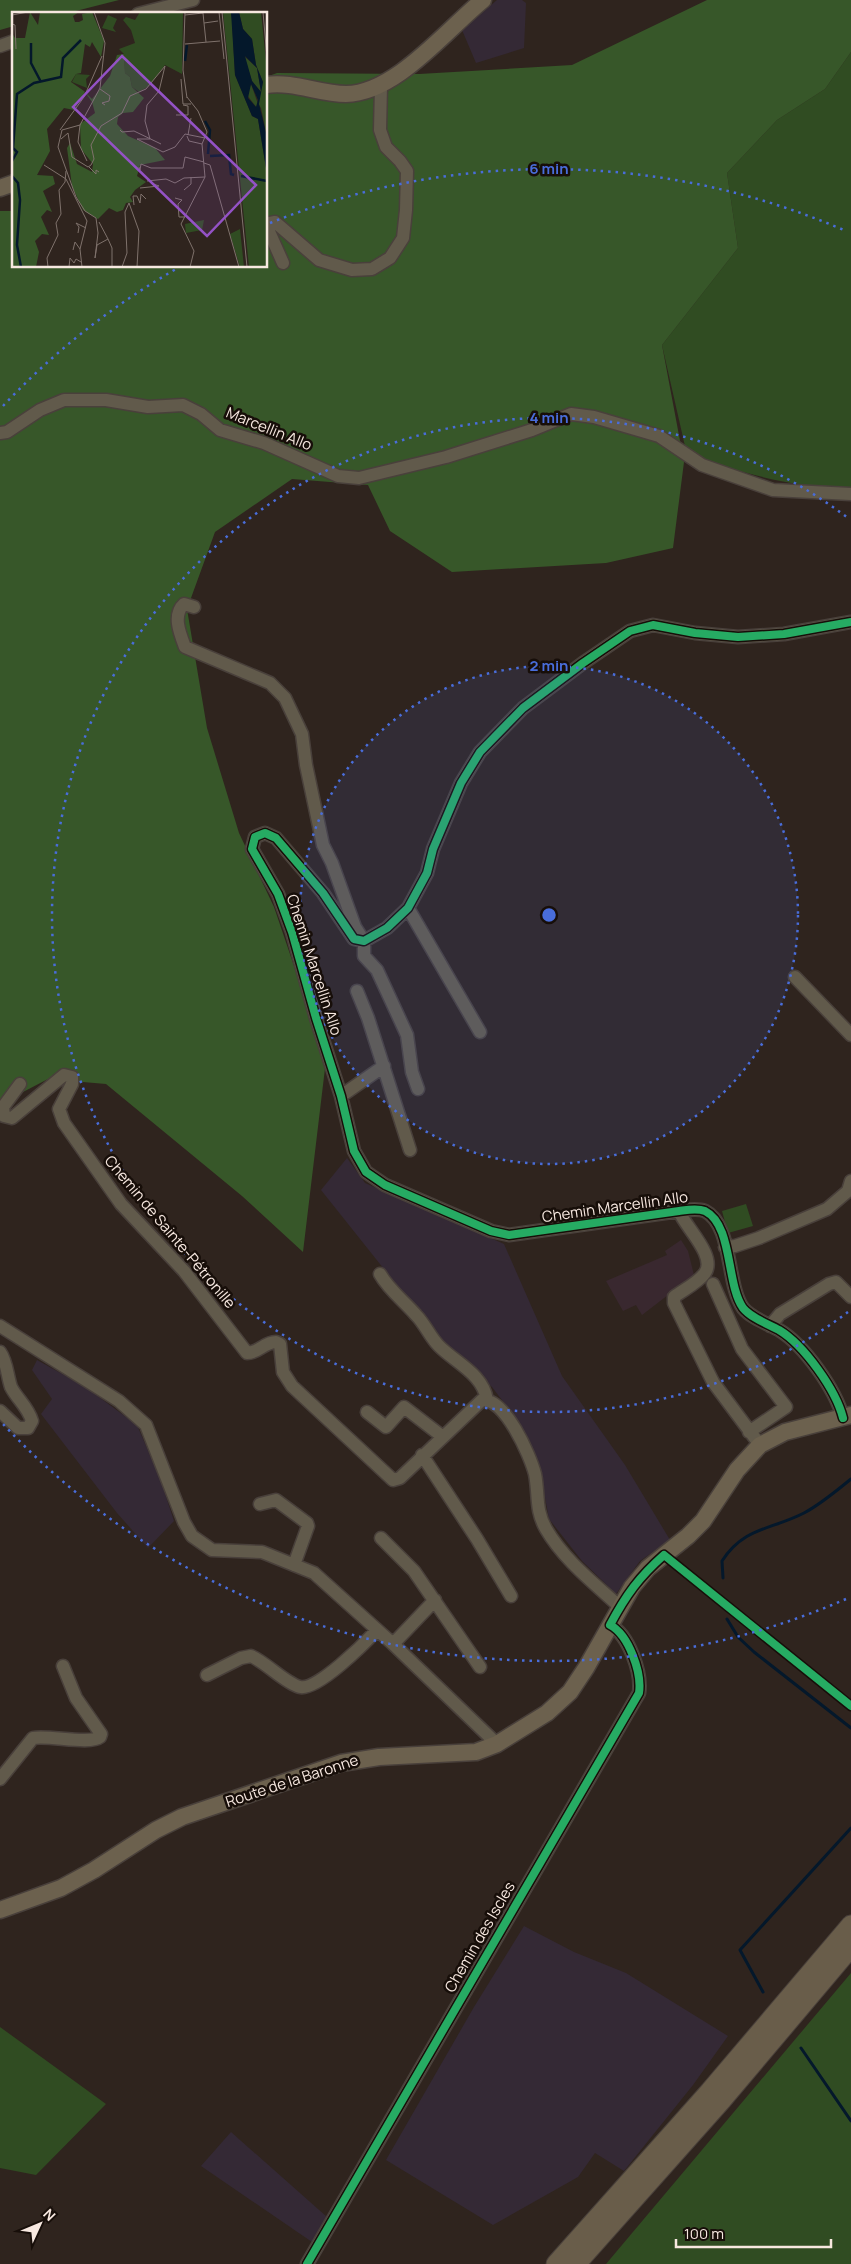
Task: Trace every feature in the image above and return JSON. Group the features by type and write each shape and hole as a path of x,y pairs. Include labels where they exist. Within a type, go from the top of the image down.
{"highway":[{"path":"556,2264 710,2091 851,1925"},
{"path":"576,2264 722,2100 851,1947"}],"main road":[{"path":"268,85 289,84 347,94 381,86 406,68 483,0"},
{"path":"0,188 12,184"},
{"name":"Route de la Baronne","path":"0,1910 61,1888 94,1870 156,1830 182,1817 341,1763 379,1757 466,1754 486,1750 497,1744 547,1713 570,1692 640,1576 703,1521 737,1470 754,1439 847,1416"}],"street":[{"path":"146,12 193,0"},
{"path":"268,226 275,222 319,260 352,270 372,269 390,258 403,238 407,171 386,147 380,130 381,86"},
{"path":"268,229 283,263"},
{"name":"Marcellin Allo","path":"0,433 7,432 40,410 64,400 106,400 148,407 183,405 201,414 220,430 264,443 338,476 359,478 446,457 532,430 571,414 594,417 659,436 702,465 774,490 851,494"},
{"path":"194,607 184,604 179,609 177,618 186,647 270,683 285,698 302,734 306,765 323,845 332,863 355,927 364,942 364,956 377,970 407,1035 412,1072 418,1089"},
{"path":"364,942 387,928 408,908 428,873 433,849 461,783 480,752 522,708 630,631 653,625 694,633 738,637 784,634 851,622"},
{"name":"Chemin Marcellin Allo","path":"364,942 354,939 323,893 276,838 265,833 255,837 252,849 278,894 292,932 316,1018 342,1096 354,1151 366,1172 385,1185 491,1231 509,1235 695,1209 704,1211 713,1217 720,1227 736,1294 744,1309 788,1337 828,1384 847,1416"},
{"path":"408,908 480,1032"},
{"path":"795,977 851,1035"},
{"path":"357,991 368,1018 410,1150"},
{"path":"342,1096 384,1066"},
{"name":"Chemin de Sainte-Pétronille","path":"20,1084 3,1107 4,1116 12,1118 64,1075 72,1077 72,1084 59,1109 64,1123 121,1204 184,1271 246,1353 254,1353 269,1342 280,1344 282,1372 292,1386 393,1480 400,1478 422,1455 482,1400 487,1400"},
{"path":"725,1247 735,1246 759,1238 827,1209 848,1190 851,1181"},
{"path":"679,1211 682,1220 703,1248 707,1257 708,1267 700,1278 674,1297 674,1303 713,1382 754,1439 786,1407 742,1349 713,1284"},
{"path":"380,1274 386,1285 417,1315 438,1345 470,1372 485,1389 487,1400 499,1406 515,1428 526,1450 534,1474 537,1505 546,1528 561,1550 620,1607"},
{"path":"770,1326 780,1314 829,1284 836,1282 851,1297"},
{"path":"0,1326 119,1401 146,1426 184,1522 192,1536 212,1550 262,1552 314,1573 378,1630 497,1744"},
{"path":"0,1352 4,1357 12,1388 30,1411 32,1421 28,1428 18,1428 0,1411"},
{"path":"367,1412 386,1427 404,1407 443,1437"},
{"path":"422,1455 477,1539 511,1596"},
{"path":"260,1504 276,1500 307,1524 308,1526 294,1565"},
{"path":"381,1538 414,1572 480,1667"},
{"path":"396,1647 437,1603"},
{"name":"Chemin des Iscles","path":"307,2264 639,1693 641,1682 639,1674 625,1638 621,1632 610,1625"},
{"path":"208,1675 241,1658 251,1656 299,1687 311,1686 333,1671 378,1630"},
{"path":"0,1779 33,1738 74,1739 92,1742 100,1738 101,1734 76,1698 62,1666"}],"shaded area":[{"path":"497,0 522,0 526,3 524,48 476,63 462,30"},
{"path":"347,1158 365,1183 504,1244 562,1376 625,1465 670,1540 640,1561 616,1594 582,1561 549,1519 539,1465 520,1424 492,1387 452,1351 415,1308 321,1190"},
{"path":"681,1240 688,1251 694,1275 642,1315 636,1305 623,1311 606,1281 667,1255 665,1251"},
{"path":"37,1360 84,1386 137,1425 160,1478 174,1521 148,1548 117,1513 41,1414 52,1399 32,1370"},
{"path":"524,1926 574,1952 626,1973 728,2036 693,2085 624,2171 595,2153 578,2177 493,2225 386,2160 474,2007"},
{"path":"231,2132 327,2217 312,2242 201,2166"}],"green space":[{"path":"0,0 119,0 72,12 12,12 12,27 0,30"},
{"path":"707,0 851,0 851,52 825,89 777,120 727,173 738,248 662,345 684,462 673,548 606,563 452,572 390,531 368,485 292,479 215,532 187,609 207,728 239,833 274,907 326,1060 303,1252 242,1196 106,1084 48,1079 0,1104 0,211 12,211 12,268 268,268 268,76 277,73 419,74 572,65"},
{"path":"851,52 851,488 808,485 768,478 687,455 662,345 738,248 727,173 777,120 825,89"},
{"path":"746,1204 753,1226 728,1233 722,1211"},
{"path":"851,1973 851,2264 606,2264"},
{"path":"0,2027 106,2104 36,2175 0,2168"}],"waterway":[{"path":"723,1578 722,1561 739,1542 749,1535 804,1513 851,1479"},
{"path":"727,1619 738,1637 754,1652 851,1728"},
{"path":"763,1992 740,1950 851,1828"},
{"path":"801,2048 851,2121"}],"cycle path":[{"path":"843,1418 834,1395 818,1369 799,1346 779,1330 755,1318 743,1308 734,1285 725,1242 720,1229 714,1218 705,1211 685,1210 509,1235 491,1231 385,1185 366,1172 354,1151 341,1096 316,1018 292,932 278,894 252,849 255,837 265,833 276,838 323,893 354,939 364,941 387,928 408,908 427,873 433,849 461,783 480,752 523,708 630,631 653,625 695,633 738,637 784,634 851,622"},
{"path":"307,2264 639,1693 638,1675 633,1655 623,1637 610,1625 628,1595 647,1571 664,1555 851,1706"}]}
